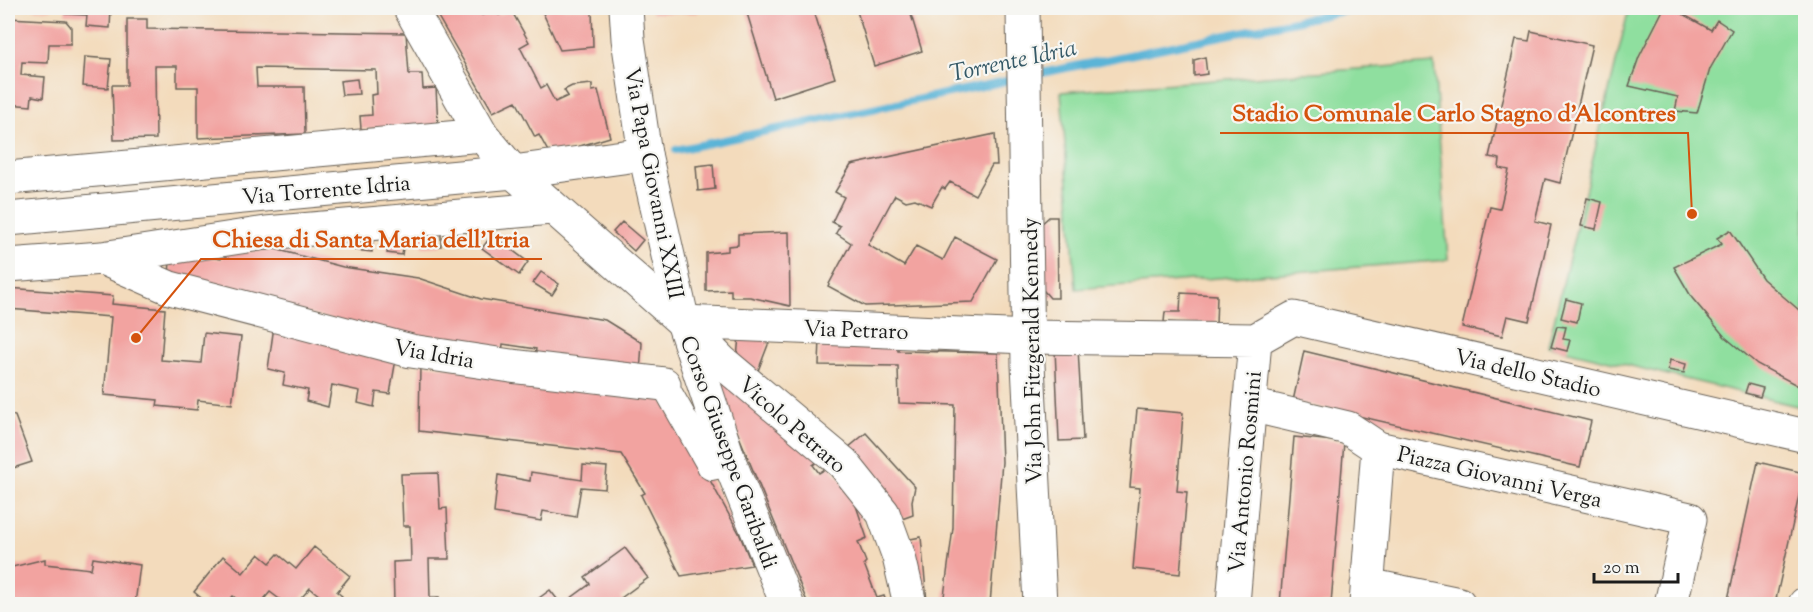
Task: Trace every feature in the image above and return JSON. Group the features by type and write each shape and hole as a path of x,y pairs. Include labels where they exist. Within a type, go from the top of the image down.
{"street":[{"name":"Corso Giuseppe Garibaldi","path":"410,8 482,135 513,172 683,322 730,463 787,604"},
{"name":"Via Papa Giovanni XXIII","path":"626,8 628,39 645,154 683,322"},
{"name":"Via John Fitzgerald Kennedy","path":"1023,8 1028,336 1040,604"},
{"name":"Via Torrente Idria","path":"8,178 482,135"},
{"name":"Via Torrente Idria","path":"8,219 513,172 645,154"},
{"path":"8,265 102,258 266,233 551,207"},
{"name":"Via Idria","path":"102,258 170,288 411,351 511,366 664,384 711,467 730,463"},
{"name":"Via dello Stadio","path":"1255,340 1294,318 1806,436"},
{"name":"Via Petraro","path":"683,322 1028,336 1255,340"},
{"name":"Vicolo Petraro","path":"683,322 722,362 843,463 883,513 899,557 910,604"},
{"name":"Via Antonio Rosmini","path":"1233,604 1255,340"},
{"path":"1250,405 1348,428 1378,448"},
{"name":"Piazza Giovanni Verga","path":"1366,595 1378,448 1690,519 1671,604"},
{"path":"1366,595 1459,604"}],"green space":[{"path":"1629,8 1805,8 1805,408 1548,346"},
{"path":"1434,63 1448,260 1076,289 1061,92"}],"building":[{"path":"34,8 52,8 51,10"},
{"path":"66,8 111,8 110,28 86,26 87,15 65,14"},
{"path":"126,8 163,8 163,11"},
{"path":"433,8 479,8 482,15 497,9 499,15 511,10 529,42 520,47 541,88 546,85 555,102 568,96 564,90 572,86 592,84 592,91 598,90 610,137 550,155 539,135 535,137 516,101 493,112"},
{"path":"552,8 592,8 593,47 560,50 542,11"},
{"path":"652,8 698,8 698,13 652,13"},
{"path":"813,8 835,78 773,98 746,10"},
{"path":"856,8 909,8 922,51 874,66"},
{"path":"1664,8 1672,8 1711,30 1717,20 1732,30 1710,69 1697,113 1675,111 1678,97 1629,86 1639,57"},
{"path":"8,18 66,21 71,27 71,44 49,44 48,63 22,62 21,75 45,77 43,98 32,96 31,106 8,104"},
{"path":"127,19 147,19 147,29 406,33 409,74 422,74 423,89 436,88 438,125 361,129 360,116 372,115 371,95 377,94 376,70 256,68 257,87 304,87 305,134 198,138 198,87 177,87 177,66 155,66 156,139 114,140 112,85 127,85"},
{"path":"1531,31 1592,45 1560,183 1545,179 1535,221 1551,225 1529,321 1507,316 1502,336 1462,327 1490,207 1500,209 1509,170 1499,168 1500,159 1489,157 1516,39 1529,41"},
{"path":"85,57 111,59 108,88 83,86"},
{"path":"1205,57 1207,74 1194,76 1194,60"},
{"path":"357,79 359,94 342,95 340,81"},
{"path":"995,134 997,165 992,165 975,195 950,182 945,189 942,187 931,206 915,199 906,201 895,195 868,245 904,266 916,246 943,260 955,237 997,259 973,302 865,306 828,286 851,243 836,233 840,226 832,222 844,197 835,192 851,165"},
{"path":"713,164 715,189 698,191 696,166"},
{"path":"1587,198 1602,202 1596,229 1581,226"},
{"path":"1049,217 1057,217 1058,298 1050,298 1038,284 1038,227"},
{"path":"622,222 643,240 634,251 613,232"},
{"path":"441,230 441,246 422,247 421,231"},
{"path":"1730,230 1763,279 1806,316 1806,390 1757,364 1725,337 1692,298 1674,267 1722,244 1717,238"},
{"path":"789,232 790,306 750,297 731,297 731,290 706,291 706,253 728,251 728,246 738,245 738,234"},
{"path":"391,233 405,235 402,255 387,253"},
{"path":"492,235 528,262 519,275 482,248"},
{"path":"373,236 372,252 354,250 355,238"},
{"path":"222,249 244,252 275,249 343,267 418,278 481,299 605,320 642,343 640,374 534,363 536,349 503,344 501,361 169,280 170,258 221,259"},
{"path":"541,272 559,284 552,295 533,283"},
{"path":"8,288 113,296 112,304 165,309 161,360 201,363 204,333 241,337 232,404 198,400 197,410 157,406 158,400 104,395 111,317 8,309"},
{"path":"1181,293 1217,295 1216,325 1164,322 1165,312 1180,312"},
{"path":"1566,299 1581,303 1577,322 1561,318"},
{"path":"274,326 396,359 390,394 376,392 374,407 358,403 360,391 332,385 328,407 306,401 308,390 283,385 285,373 268,369"},
{"path":"1557,326 1566,327 1563,339 1570,340 1567,351 1551,347"},
{"path":"739,336 771,337 756,376 737,358"},
{"path":"820,338 898,339 898,351 998,353 1002,462 990,604 943,604 953,528 955,405 899,403 898,366 819,365"},
{"path":"1078,348 1083,440 1059,441 1055,349"},
{"path":"1304,351 1591,421 1580,467 1293,401"},
{"path":"1670,360 1686,364 1684,373 1668,370"},
{"path":"420,364 659,394 684,433 739,533 752,565 681,576 641,495 645,493 621,454 419,431"},
{"path":"731,377 821,459 813,465 819,473 830,466 852,494 867,538 858,542 866,562 864,564 877,598 884,596 887,604 808,604 718,385"},
{"path":"1748,384 1763,388 1760,397 1745,393"},
{"path":"1137,409 1183,413 1177,491 1187,492 1180,574 1133,569 1140,488 1130,487"},
{"path":"8,414 15,416 32,462 10,469 12,474 8,476"},
{"path":"866,433 915,487 912,501 913,515 899,520 848,448"},
{"path":"1294,437 1344,442 1331,604 1280,604"},
{"path":"1758,462 1804,473 1775,604 1727,604"},
{"path":"583,465 607,467 605,489 581,487 576,517 543,511 541,521 494,513 498,475 530,481 531,472 582,480"},
{"path":"438,473 440,509 447,508 449,559 429,559 430,597 439,597 440,604 394,604 393,562 411,561 410,526 403,526 401,474"},
{"path":"921,537 927,602 918,604 905,540"},
{"path":"314,547 350,576 337,592 342,596 335,604 330,604 310,588 296,604 286,604 270,592 260,604 243,604 233,596 226,604 203,604 206,602 194,592 223,556 243,573 259,554 270,563 278,554 296,569"},
{"path":"625,548 648,578 621,598 626,603 563,604 590,584 585,577"},
{"path":"93,558 140,565 135,604 13,604 8,591 8,568 45,559 45,564 91,569"},
{"path":"550,590 561,604 531,604"}],"waterway":[{"name":"Torrente Idria","path":"1032,75 1358,8"},
{"name":"Torrente Idria","path":"676,150 1016,79"}],"place":[{"name":"Stadio Comunale Carlo Stagno d'Alcontres","path":"1692,214"},
{"name":"Chiesa di Santa Maria dell'Itria","path":"136,338"}]}
